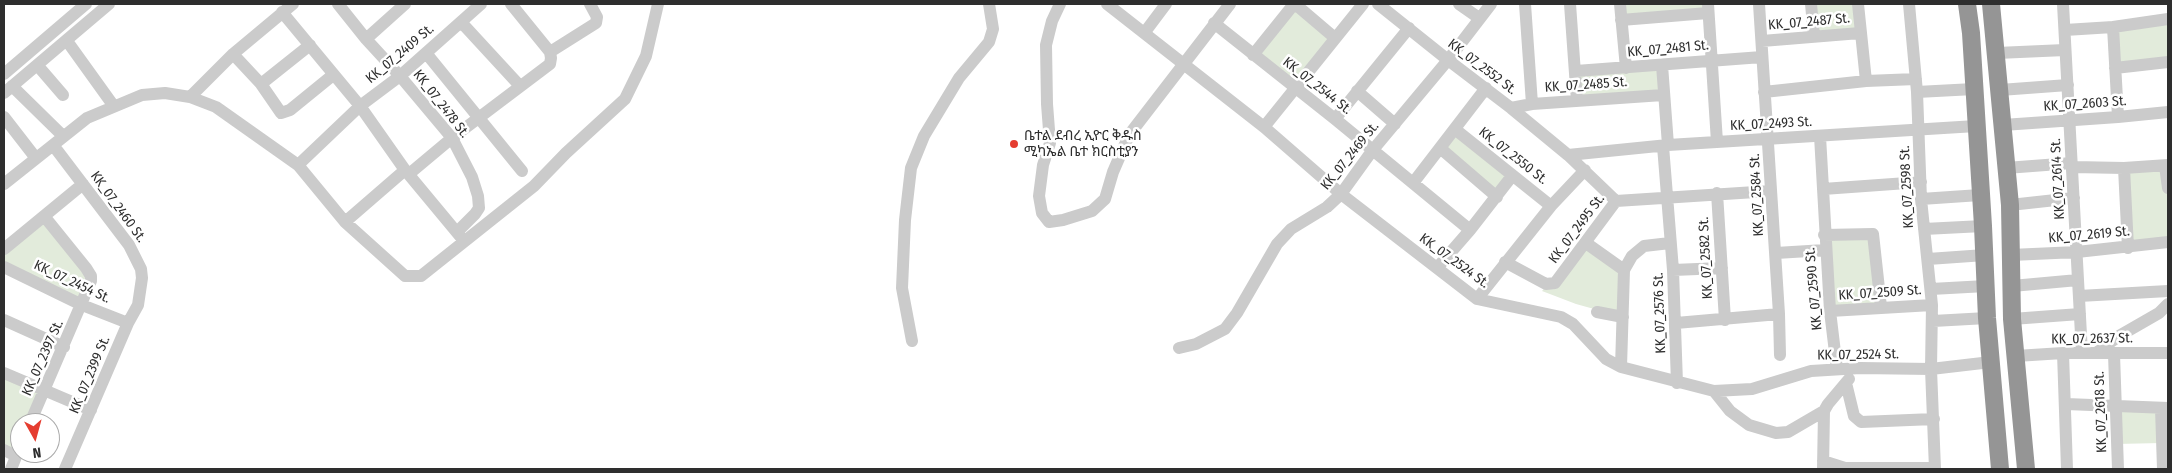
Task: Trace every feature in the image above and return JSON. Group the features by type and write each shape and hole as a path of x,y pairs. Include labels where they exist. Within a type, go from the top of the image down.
{"highway":[{"path":"1966,4 1974,89 1985,255 1987,318 2000,469"},
{"path":"1991,4 2010,205 2012,318 2026,469"},
{"path":"1990,355 2015,350"}],"street":[{"path":"4,74 86,4"},
{"path":"63,136 8,90 110,4"},
{"path":"190,97 233,54 293,4"},
{"name":"KK_07_2478 St.","path":"338,4 366,40 400,76 452,138 472,177 478,196 479,208 460,236"},
{"name":"KK_07_2409 St.","path":"298,166 360,106 400,76 481,4"},
{"path":"345,222 378,193 550,64 550,52 511,4"},
{"path":"550,52 596,23 597,17 590,4"},
{"path":"4,184 35,157 53,146 87,118 118,103 142,95 165,93 190,97 216,107 298,166 345,222 404,276 415,278 426,273 460,236 534,186 566,153 625,99 646,56 658,4"},
{"path":"912,341 902,288 905,220 911,168 924,136 958,78 989,42 993,29 989,4"},
{"path":"1060,4 1052,21 1046,45 1050,143 1043,165 1039,196 1042,213 1049,222 1092,211 1105,199 1113,172 1129,135 1182,63 1230,4"},
{"name":"KK_07_2524 St.","path":"1106,4 1264,127 1341,194 1477,299 1562,317 1573,324 1606,359 1621,367 1714,391 1752,389 1811,371 1860,368 1932,369 1990,355"},
{"path":"1144,32 1166,4"},
{"path":"1253,55 1295,4 1335,38"},
{"path":"1264,127 1363,4"},
{"name":"KK_07_2552 St.","path":"1378,4 1568,155 1616,201"},
{"path":"1459,4 1479,18"},
{"name":"KK_07_2469 St.","path":"1179,348 1196,344 1225,330 1237,313 1276,244 1291,228 1327,207 1341,194 1372,151 1448,60 1491,4"},
{"path":"1525,4 1532,104"},
{"path":"1570,4 1578,101"},
{"path":"1620,4 1626,68"},
{"name":"KK_07_2584 St.","path":"1759,4 1776,253 1780,354"},
{"path":"1811,4 1814,36"},
{"path":"1858,4 1866,81"},
{"name":"KK_07_2598 St.","path":"1909,4 1917,85 1921,199 1932,305 1935,468"},
{"name":"KK_07_2614 St.","path":"2063,4 2082,353"},
{"path":"366,40 402,5"},
{"path":"1621,20 1708,8 1717,142"},
{"path":"282,12 360,106 407,172 460,236"},
{"path":"2065,30 2113,27 2168,20"},
{"path":"461,22 520,86"},
{"name":"KK_07_2544 St.","path":"1214,23 1470,230"},
{"path":"2113,27 2118,117"},
{"path":"1335,119 1409,28"},
{"name":"KK_07_2487 St.","path":"1762,41 1860,33"},
{"path":"67,41 118,103"},
{"path":"261,84 310,45"},
{"path":"1997,53 2065,50"},
{"path":"426,53 522,171"},
{"path":"233,54 261,84 281,113 290,110 333,75"},
{"name":"KK_07_2481 St.","path":"1576,71 1762,57"},
{"path":"2115,68 2168,62"},
{"name":"KK_07_2576 St.","path":"1662,65 1667,198 1676,323 1677,383"},
{"path":"38,66 63,95"},
{"path":"1764,92 1866,81 1974,89"},
{"path":"2000,90 2068,85"},
{"path":"1413,183 1456,130 1486,88"},
{"path":"1357,91 1395,124"},
{"name":"KK_07_2485 St.","path":"1511,108 1532,104 1663,95"},
{"name":"KK_07_2603 St.","path":"2003,125 2168,112"},
{"path":"4,117 35,157"},
{"name":"KK_07_2493 St.","path":"1568,155 1666,145 1976,126"},
{"name":"KK_07_2550 St.","path":"1456,130 1551,206"},
{"name":"KK_07_2590 St.","path":"1820,136 1825,250 1837,369"},
{"name":"KK_07_2460 St.","path":"53,146 129,245 138,260 142,269 140,292"},
{"path":"1440,148 1497,196"},
{"path":"2006,168 2072,165 2124,168 2167,165 2168,188"},
{"path":"2124,168 2128,248"},
{"path":"1477,299 1551,206 1585,170"},
{"path":"1437,268 1470,230 1512,176"},
{"path":"1823,189 1921,182"},
{"path":"4,249 83,184"},
{"name":"KK_07_2495 St.","path":"1505,262 1546,284 1552,284 1586,243 1616,201 1771,191"},
{"name":"KK_07_2582 St.","path":"1717,193 1725,320"},
{"path":"1921,199 1980,195"},
{"path":"2010,205 2074,198"},
{"name":"KK_07_2397 St.","path":"34,413 82,305 91,276 44,216"},
{"path":"1924,229 1983,226"},
{"name":"KK_07_2590 St.","path":"1824,235 1873,234 1881,307"},
{"name":"KK_07_2619 St.","path":"2011,255 2128,248 2168,242"},
{"path":"1586,243 1624,270"},
{"path":"1621,367 1624,270 1632,256 1644,246 1670,243"},
{"path":"1776,253 1825,250"},
{"path":"1928,259 1985,255"},
{"name":"KK_07_2454 St.","path":"4,267 82,305 128,323"},
{"path":"1673,270 1722,268"},
{"path":"2012,286 2078,280"},
{"path":"1931,289 1986,286"},
{"name":"KK_07_2399 St.","path":"66,469 128,323 138,305 140,292"},
{"path":"2079,296 2168,292"},
{"path":"2096,353 2119,336 2159,313 2168,304"},
{"name":"KK_07_2509 St.","path":"1830,311 1932,305"},
{"path":"1597,312 1623,317"},
{"path":"1676,323 1779,314"},
{"path":"2012,318 2080,314"},
{"path":"1932,321 1987,318"},
{"path":"4,320 64,347"},
{"name":"KK_07_2637 St.","path":"2015,350 2063,353 2168,353"},
{"path":"2063,353 2067,469"},
{"name":"KK_07_2618 St.","path":"2114,354 2118,469"},
{"path":"1860,368 1824,411 1823,465 1845,469 1935,468"},
{"path":"4,372 91,410"},
{"path":"1846,383 1854,416 1862,422 1934,419"},
{"path":"1714,391 1730,411 1749,425 1776,433 1788,432 1824,411"},
{"path":"2066,404 2165,408 2163,469"}],"green space":[{"path":"1294,4 1335,38 1295,88 1253,55"},
{"path":"1620,4 1708,4 1708,13 1621,20"},
{"path":"1811,4 1858,4 1860,33 1814,36"},
{"path":"2168,15 2168,59 2110,66 2107,22"},
{"path":"1662,65 1663,95 1577,101 1576,71"},
{"path":"1456,130 1512,176 1497,197 1440,148"},
{"path":"2165,166 2168,188 2168,242 2128,248 2124,168"},
{"path":"44,216 91,276 82,305 4,269 4,249"},
{"path":"1869,233 1881,307 1830,311 1824,235"},
{"path":"1586,243 1624,270 1623,317 1576,304 1542,291"},
{"path":"4,373 44,390 34,413 10,413 10,449 4,450"},
{"path":"2115,406 2161,408 2162,443 2116,444"}],"place":[{"name":"ቤተል ደብረ ኢዮር ቅዱስ ሚካኤል ቤተ ክርስቲያን","path":"1014,144"}]}
